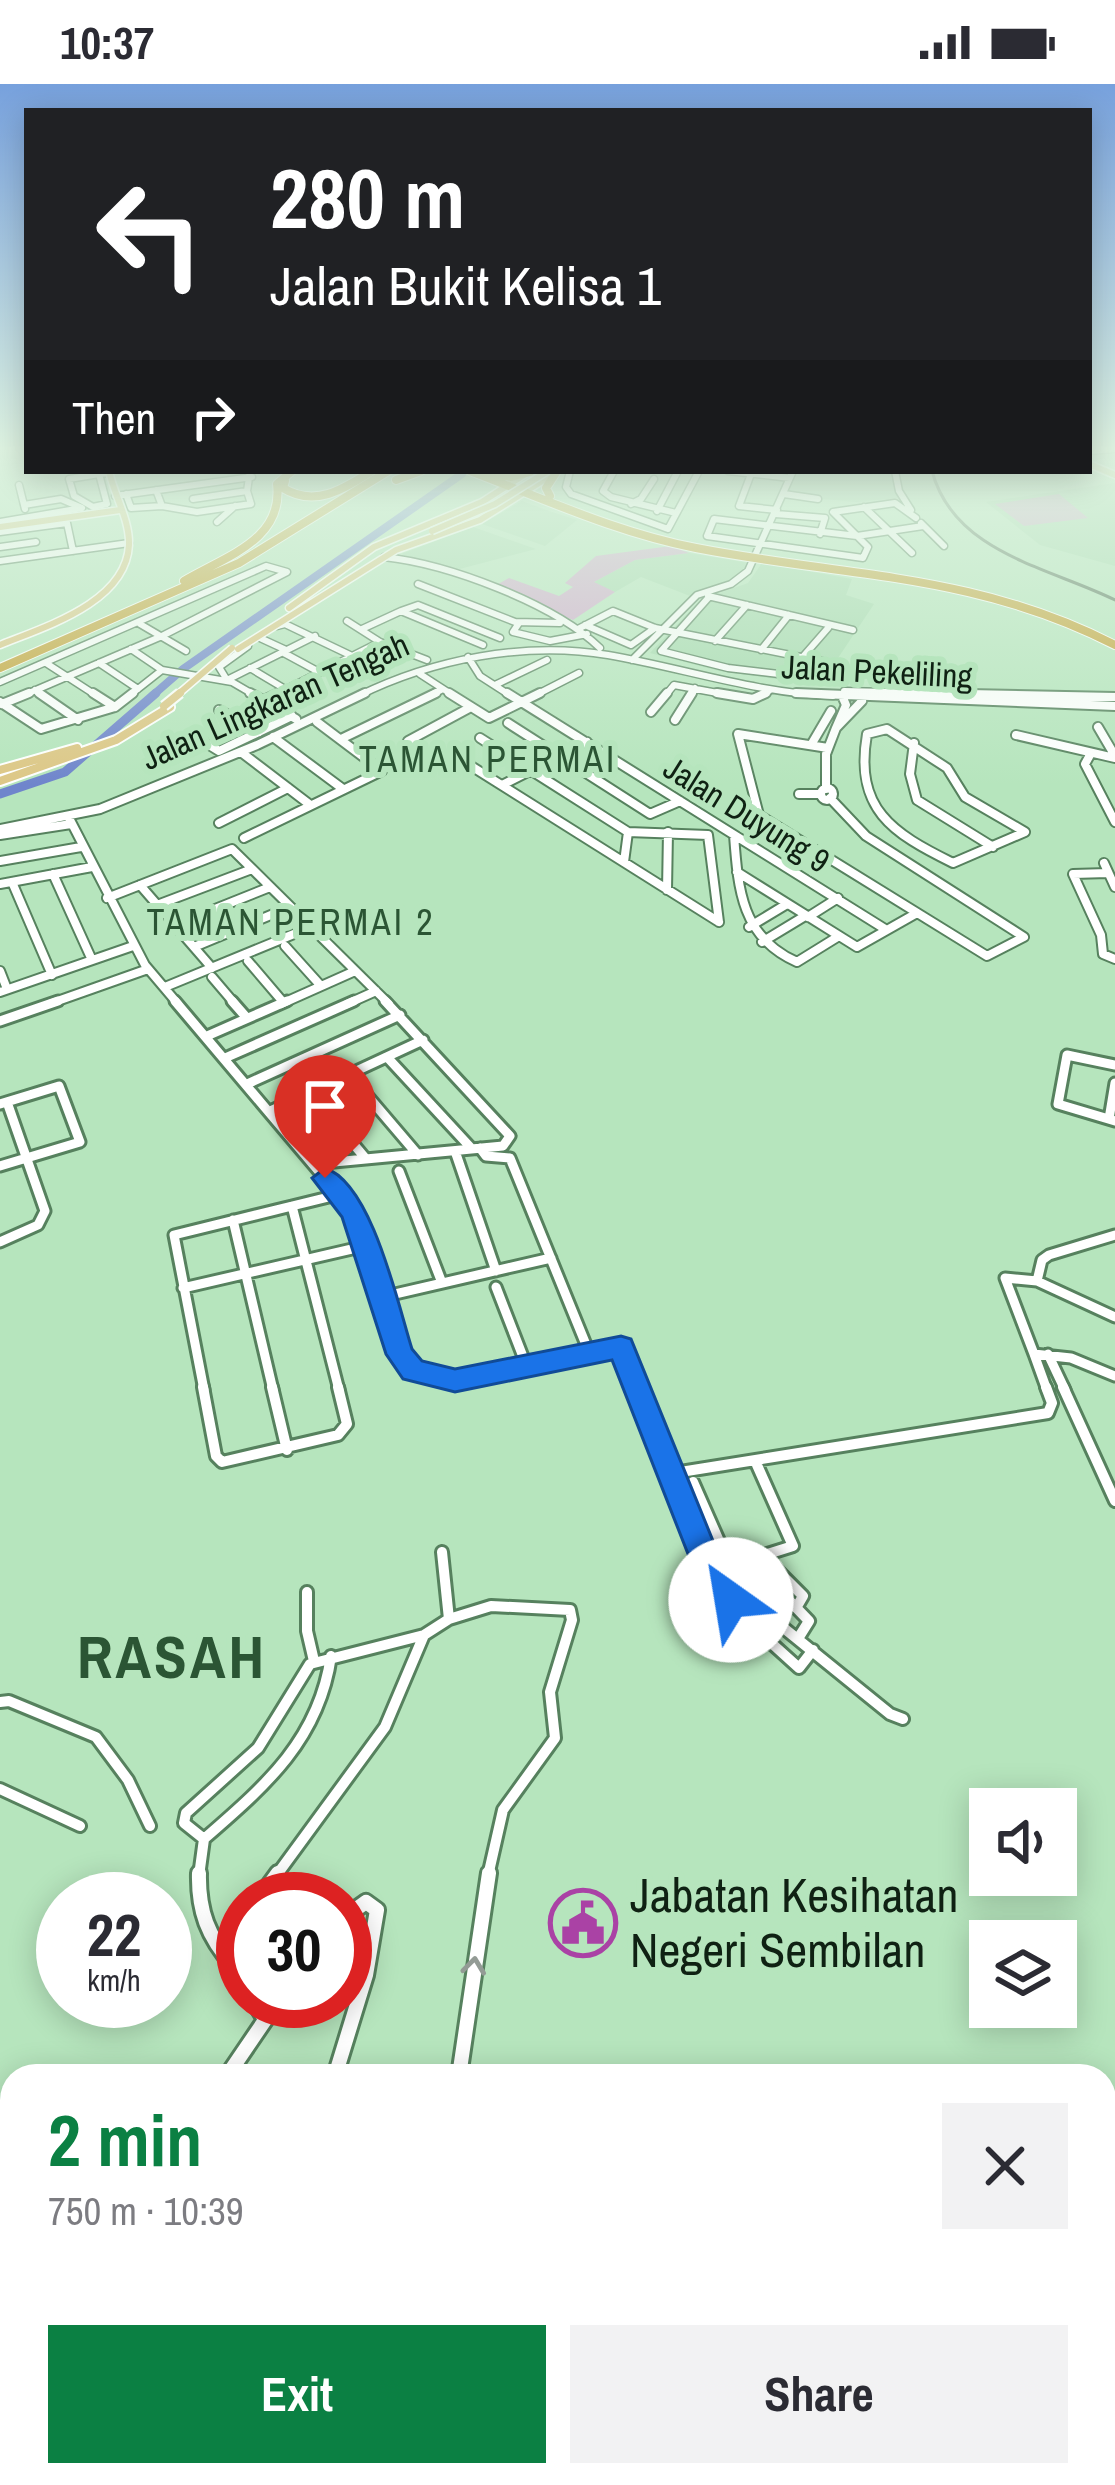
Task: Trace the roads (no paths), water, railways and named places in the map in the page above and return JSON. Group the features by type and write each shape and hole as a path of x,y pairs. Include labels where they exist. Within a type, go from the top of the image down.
{"highway":[{"path":"169,589 216,561"},
{"path":"0,664 223,561"},
{"path":"0,664 177,593 237,561"},
{"path":"792,561 993,593 1063,617 1115,642"}],"main road":[{"path":"0,645 90,604 123,561"},
{"path":"0,776 70,755 154,720 354,561"},
{"path":"70,755 144,721 203,670 367,561"},
{"path":"295,606 377,561"},
{"path":"0,776 94,745"}],"street":[{"path":"415,561 631,645 666,630 710,596 748,580 756,561"},
{"path":"638,658 666,630 736,581 753,561"},
{"path":"0,682 266,566 286,572 284,578 162,636 1,703"},
{"path":"418,584 519,623 566,622"},
{"path":"710,596 853,630"},
{"path":"362,629 418,605 500,638"},
{"path":"715,640 748,605"},
{"path":"401,611 483,645"},
{"path":"581,627 613,611 666,630 826,662"},
{"path":"761,650 789,615"},
{"path":"346,621 380,642 427,660"},
{"path":"190,622 205,631"},
{"path":"519,623 513,632 528,640 578,640 587,634"},
{"path":"140,624 186,652"},
{"path":"227,680 219,667 280,624 352,656"},
{"path":"666,630 661,651 726,672 789,674 825,626"},
{"path":"581,627 600,648"},
{"path":"227,680 315,636"},
{"path":"260,638 320,672"},
{"path":"266,699 380,642"},
{"name":"Jalan Lingkaran Tengah","path":"0,829 24,818 99,803 427,660 512,646 600,648 638,658"},
{"path":"726,672 744,647"},
{"path":"131,649 166,671 227,680 294,717"},
{"name":"Jalan Lingkaran Tengah","path":"69,820 276,739 381,682 469,659 545,650 638,658"},
{"name":"Jalan Pekeliling","path":"638,658 846,692 1115,697"},
{"name":"Jalan Pekeliling","path":"638,658 745,685 842,697 1115,706"},
{"path":"276,739 420,674 469,659"},
{"name":"Jalan Duyung 9","path":"469,659 495,685 885,929"},
{"path":"495,685 547,660"},
{"path":"46,663 115,707"},
{"path":"99,663 138,688"},
{"path":"250,668 285,689"},
{"path":"1,703 41,729 115,707 166,671"},
{"path":"420,674 489,718 579,673"},
{"path":"745,685 754,697"},
{"path":"651,712 672,686 754,697 774,690"},
{"path":"675,720 695,688"},
{"path":"341,740 442,689"},
{"path":"35,690 78,720"},
{"path":"828,748 738,734 759,815 987,956 1024,936 866,836 828,794 828,748 846,705 842,697"},
{"path":"836,728 853,706 867,699"},
{"path":"408,741 471,707"},
{"path":"220,710 260,732"},
{"path":"811,745 831,711"},
{"path":"206,743 219,751 294,717"},
{"path":"244,838 381,767 317,722"},
{"path":"508,724 650,814 680,801"},
{"path":"1016,735 1090,755 1114,753 1098,727"},
{"path":"887,730 914,743 947,768 965,797 1025,832 993,847 950,863 893,826 870,805 860,770 867,734 887,730"},
{"path":"452,754 719,922 709,836 702,832 628,832 480,738"},
{"path":"276,739 343,789"},
{"path":"502,785 587,742"},
{"path":"914,743 910,774 917,800 993,847"},
{"path":"241,752 310,804"},
{"path":"1090,755 1084,764 1115,821"},
{"path":"219,823 288,788"},
{"path":"799,794 850,793"},
{"path":"0,829 69,820 99,803"},
{"path":"24,818 69,820"},
{"path":"69,820 148,969 354,1214 400,1354 413,1371 455,1381 621,1347 710,1572 748,1622 799,1668 813,1650"},
{"path":"624,862 628,832"},
{"path":"667,890 668,832"},
{"path":"734,835 749,926 762,942 797,962 839,936"},
{"path":"0,861 81,847"},
{"path":"107,898 232,849 400,1015 510,1136 503,1146 313,1164"},
{"path":"1103,863 1115,886"},
{"path":"0,884 92,867"},
{"path":"157,905 252,868"},
{"path":"737,872 861,946 917,913"},
{"path":"1108,873 1073,874 1111,958"},
{"path":"53,874 92,960"},
{"path":"12,882 52,975"},
{"path":"140,885 246,1017"},
{"path":"175,925 271,887"},
{"path":"762,942 838,898"},
{"path":"749,926 787,904"},
{"path":"194,947 290,907"},
{"path":"165,987 212,973 310,927"},
{"path":"0,971 4,991 133,946"},
{"path":"285,946 322,986"},
{"path":"248,962 283,1001"},
{"path":"0,1021 148,969"},
{"path":"206,1036 355,971"},
{"path":"225,1058 376,991"},
{"path":"247,1084 400,1015"},
{"path":"270,1111 423,1040"},
{"path":"1115,1065 1067,1055 1058,1104 1112,1120 1115,1083"},
{"path":"387,1057 476,1148 486,1156 510,1158 590,1352"},
{"path":"349,1074 418,1155"},
{"path":"0,1166 27,1158 80,1142 59,1086 4,1103 27,1158 45,1217 0,1242"},
{"path":"310,1091 366,1160"},
{"path":"454,1151 496,1270"},
{"path":"325,1178 335,1162"},
{"path":"400,1171 442,1283"},
{"path":"292,1206 347,1424 338,1435 228,1463 216,1456 174,1234 340,1194"},
{"path":"232,1220 286,1450"},
{"path":"1037,1281 1039,1267 1049,1255 1115,1235"},
{"path":"183,1288 365,1246"},
{"path":"382,1297 551,1258"},
{"path":"668,1474 1048,1413 1052,1402 1005,1278 1037,1281 1115,1317"},
{"path":"496,1287 526,1367"},
{"path":"1034,1354 1071,1358 1115,1376"},
{"path":"1048,1354 1115,1501"},
{"path":"710,1572 754,1563 794,1546 757,1465"},
{"path":"693,1482 730,1566"},
{"path":"442,1552 449,1619"},
{"path":"754,1563 810,1624 799,1637"},
{"path":"754,1563 742,1582 813,1650 890,1714 903,1718"},
{"path":"307,1592 307,1631 314,1661"},
{"path":"204,1839 187,1827 186,1813 258,1748 314,1661 424,1635 449,1619 501,1604 558,1606 572,1614 550,1692 555,1738 507,1801 492,1856 461,2064"},
{"path":"279,1872 385,1727 424,1635"},
{"path":"216,1943 196,1905 204,1839 298,1752 322,1702 332,1656"},
{"path":"0,1702 9,1701 96,1737 128,1780 150,1826"},
{"path":"0,1790 80,1826"},
{"path":"372,1906 377,1910 372,1940"},
{"path":"235,2064 259,2028"},
{"path":"339,2064 350,2028"}],"waterway":[{"path":"152,696 337,561"},
{"path":"0,794 65,772 156,693"}],"railway":[{"path":"1022,561 1115,600"}],"place":[{"name":"Jabatan Kesihatan Negeri Sembilan","path":"583,1923"}],"district":[{"name":"TAMAN PERMAI","path":"488,759"},
{"name":"TAMAN PERMAI 2","path":"291,922"},
{"name":"RASAH","path":"172,1657"}]}
